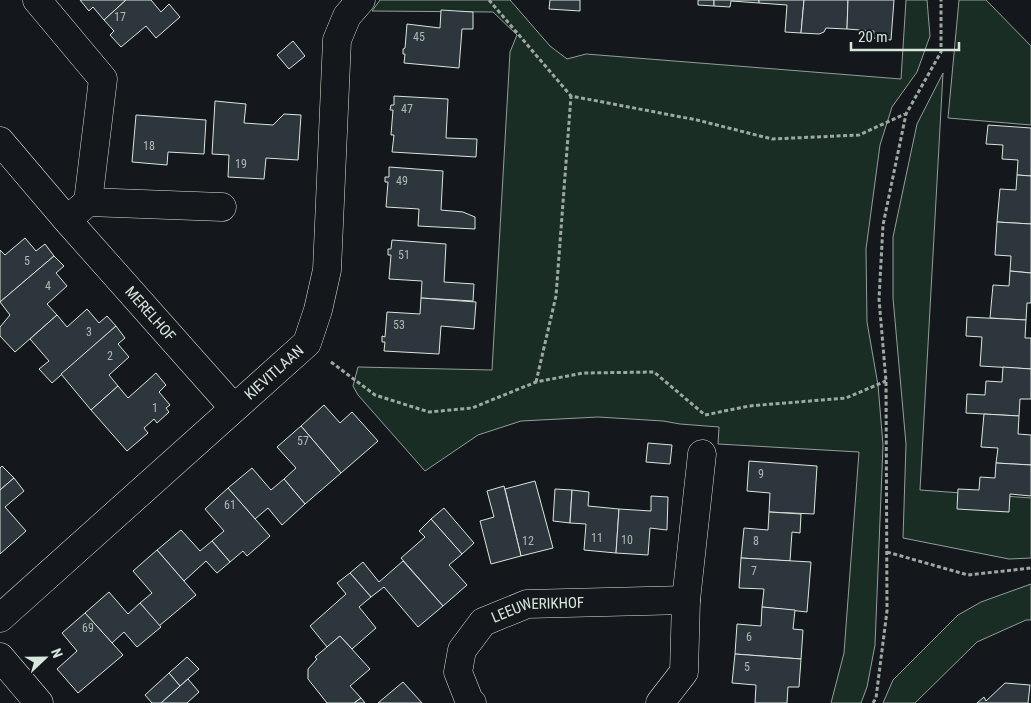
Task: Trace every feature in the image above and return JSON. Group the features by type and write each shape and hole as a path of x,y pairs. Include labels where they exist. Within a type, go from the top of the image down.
{"street":[{"path":"37,0 103,79 88,202 67,220"},
{"name":"KIEVITLAAN","path":"0,618 307,343 328,270 337,40 347,16 361,0"},
{"name":"MERELHOF","path":"0,140 67,220 234,407"},
{"path":"88,202 222,207"},
{"path":"660,703 684,672 686,600 702,454"},
{"name":"LEEUWERIKHOF","path":"472,703 458,672 462,650 482,622 527,604 686,600"},
{"path":"0,657 40,703"}],"path":[{"path":"489,0 571,96 696,120 772,139 858,135 906,114"},
{"path":"873,703 876,698 887,611 886,381 878,298 883,225 906,114 941,52 940,0"},
{"path":"536,382 556,296 571,96"},
{"path":"307,343 375,395 429,412 472,408 536,382 583,373 654,372 705,415 749,406 846,398 886,381"},
{"path":"887,552 968,575 1031,568"}],"green space":[{"path":"380,0 510,0 550,46 567,59 586,54 901,79 906,0 927,0 930,36 917,72 892,107 880,145 866,249 867,322 878,385 883,445 875,645 867,687 861,703 831,703 844,653 859,452 718,444 719,427 598,417 521,421 478,435 425,471 358,395 353,386 358,367 492,370 510,52 517,35 493,12 372,11"},
{"path":"959,0 986,0 1031,46 1031,125 948,118"},
{"path":"943,73 920,490 1031,498 1031,558 1009,559 903,538 906,444 893,298 893,237 917,124"},
{"path":"1031,584 1031,620 1026,620 977,642 915,703 883,703 893,680 958,615 981,602"}],"building":[{"path":"80,0 126,0 104,20 93,7 89,11"},
{"path":"126,0 151,0 161,12 169,4 180,17 156,38 146,26 121,47 110,35 114,31 104,20"},
{"path":"550,0 580,0 580,11 549,9"},
{"path":"698,0 714,0 714,6 698,5"},
{"path":"714,0 759,0 759,3 731,1 730,7 714,6"},
{"path":"759,0 804,0 801,33 785,32 787,5 759,3"},
{"path":"804,0 848,0 847,29 826,28 824,32 819,34 801,33"},
{"path":"848,0 894,0 891,40 873,38 874,31 847,29"},
{"path":"441,10 473,12 473,29 462,29 459,68 404,63 405,54 403,54 403,49 405,48 407,24 440,28"},
{"path":"293,41 305,56 289,69 277,55"},
{"path":"394,96 448,99 446,138 477,139 476,157 392,152 394,135 391,135 393,110 390,110 391,105 394,105"},
{"path":"215,101 246,104 244,123 273,125 284,114 301,115 298,160 266,158 264,179 228,177 229,155 212,154"},
{"path":"136,115 206,120 204,154 168,152 167,165 132,162"},
{"path":"988,125 1031,128 1031,176 1017,175 1018,160 1002,159 1003,145 986,144"},
{"path":"389,167 443,171 441,210 463,212 475,217 475,229 418,226 419,209 386,207 388,182 385,182 385,177 389,177"},
{"path":"1017,175 1031,176 1031,224 997,222 1000,189 1016,190"},
{"path":"997,222 1031,224 1031,273 1010,271 1011,256 995,255"},
{"path":"25,238 36,251 45,244 54,256 0,302 0,250 5,255"},
{"path":"392,240 446,244 444,282 474,284 473,301 421,298 422,281 389,279 391,255 388,255 388,249 391,249"},
{"path":"54,256 64,266 56,273 67,286 47,304 57,315 15,352 0,336 0,327 10,315 0,302"},
{"path":"1010,271 1031,273 1031,303 1027,303 1026,320 990,318 993,285 1009,286"},
{"path":"421,298 476,302 474,329 441,326 439,354 384,351 385,342 382,342 382,336 385,337 387,312 420,314"},
{"path":"87,309 99,323 107,316 116,326 52,383 39,369 49,361 30,339 57,315 67,327"},
{"path":"967,317 1026,320 1025,338 1031,338 1031,369 980,366 982,337 966,336"},
{"path":"116,326 125,338 118,344 129,357 109,375 118,386 91,410 61,374"},
{"path":"1003,367 1031,369 1031,399 1020,399 1019,416 966,413 967,394 985,395 986,381 1002,382"},
{"path":"156,373 166,385 159,392 170,405 166,408 169,412 157,423 154,419 144,428 148,433 127,451 91,410 118,386 128,398"},
{"path":"324,405 340,423 352,412 378,441 341,473 301,426"},
{"path":"984,414 1019,416 1018,434 1031,435 1031,465 996,463 998,448 981,447"},
{"path":"301,426 341,473 305,504 284,479 296,468 277,447"},
{"path":"648,443 672,445 670,464 646,462"},
{"path":"749,461 817,466 814,514 769,512 770,493 747,491"},
{"path":"996,463 1031,465 1031,496 1010,494 1009,512 957,509 958,489 979,490 980,477 995,478"},
{"path":"2,466 14,478 0,490 0,468"},
{"path":"252,468 271,490 284,479 305,504 282,525 268,508 255,519 228,488"},
{"path":"14,478 24,491 5,507 26,531 0,554 0,490"},
{"path":"535,481 553,548 521,556 505,489"},
{"path":"504,486 521,556 491,564 480,521 494,517 487,491"},
{"path":"228,488 270,536 247,556 243,551 230,562 212,541 224,531 205,509"},
{"path":"555,489 572,490 570,523 553,521"},
{"path":"572,490 589,492 588,506 619,509 616,553 584,550 586,524 570,523"},
{"path":"651,496 668,497 667,530 650,528 648,555 616,553 619,509 651,511"},
{"path":"444,508 474,543 462,554 431,519"},
{"path":"769,512 801,514 800,533 792,532 790,561 741,558 744,528 768,530"},
{"path":"431,519 462,554 449,565 467,585 443,606 401,558 425,537 419,531"},
{"path":"181,530 200,551 212,541 230,562 217,573 206,561 184,581 157,550"},
{"path":"157,550 196,595 159,626 140,603 152,593 133,571"},
{"path":"741,558 811,562 807,612 762,607 764,589 739,588"},
{"path":"403,561 443,606 418,627 384,587 371,597 350,573 363,562 379,582"},
{"path":"350,573 371,597 359,607 376,628 352,649 340,636 327,647 310,626 346,594 337,583"},
{"path":"109,592 128,614 140,603 161,627 137,647 124,632 112,643 85,613"},
{"path":"762,607 795,610 793,629 803,630 801,659 735,654 737,624 761,626"},
{"path":"85,613 123,655 78,693 57,669 77,651 62,633"},
{"path":"340,636 370,669 350,686 361,698 354,703 327,703 308,679 308,669 317,659 315,657"},
{"path":"735,654 801,659 799,687 788,687 787,703 755,703 756,685 732,683"},
{"path":"187,657 199,669 180,686 169,673"},
{"path":"169,673 180,686 161,703 152,703 145,695"},
{"path":"188,679 199,692 187,703 161,703"},
{"path":"403,682 422,703 378,703"},
{"path":"1005,683 1030,685 1028,703 977,703 984,697 986,701"},
{"path":"361,698 365,703 354,703"}]}
